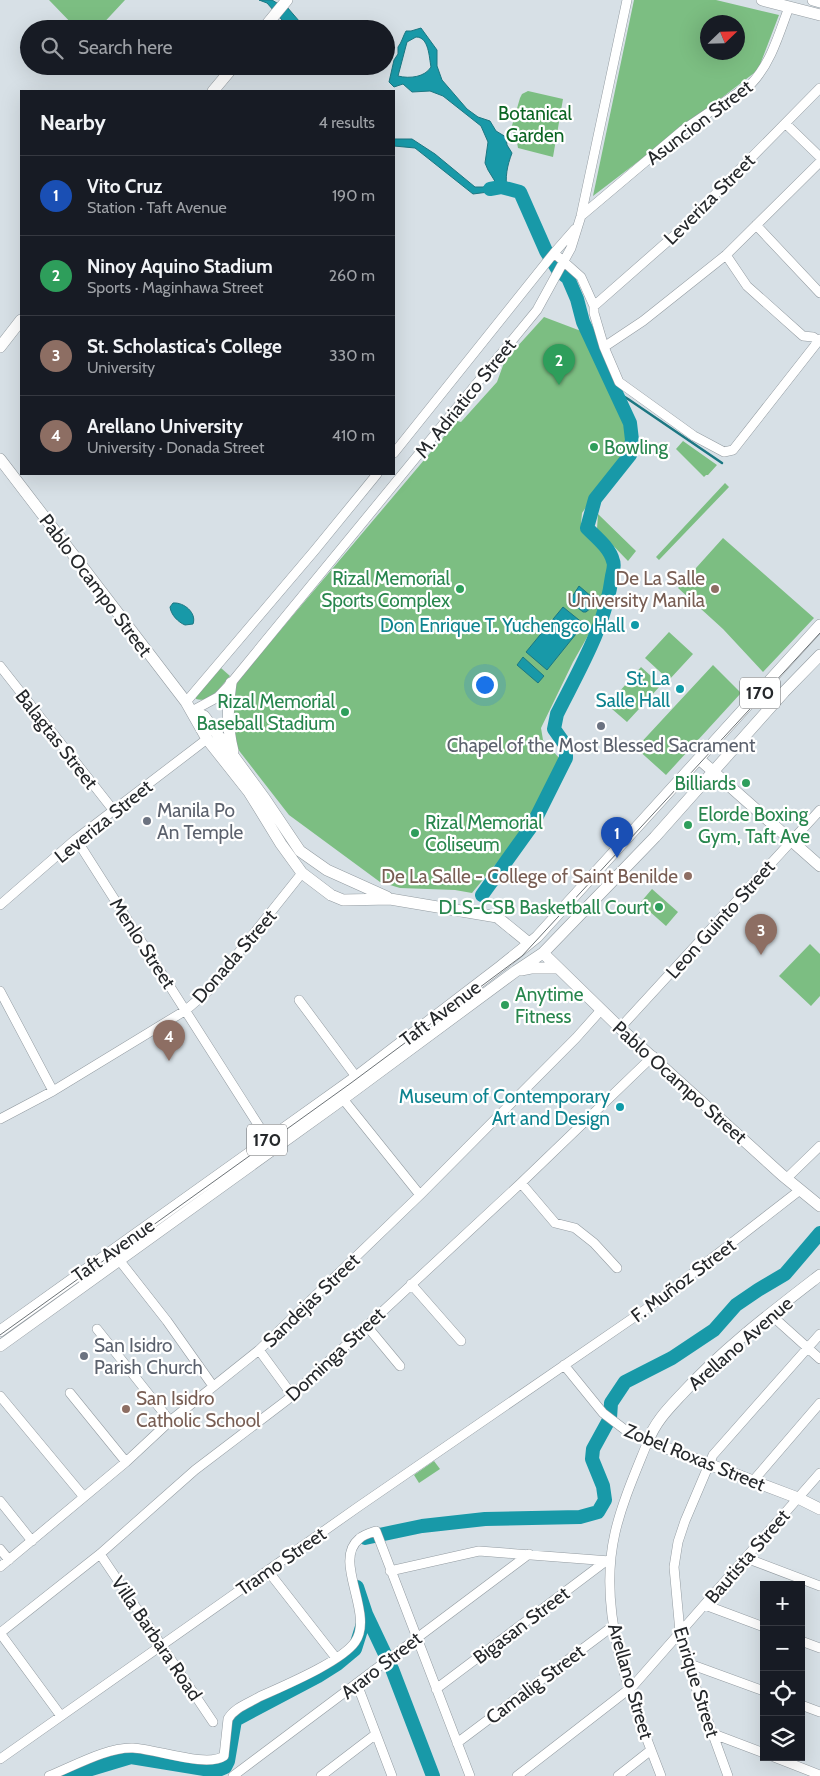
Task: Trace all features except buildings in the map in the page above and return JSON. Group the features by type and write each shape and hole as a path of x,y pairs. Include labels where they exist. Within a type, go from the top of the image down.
{"main road":[{"path":"762,0 820,16"},
{"path":"813,0 820,2"},
{"path":"270,20 281,6"},
{"path":"214,90 226,75"},
{"path":"0,347 20,321"},
{"name":"Pablo Ocampo Street","path":"0,459 189,706 207,739 249,792 281,844 302,873 331,895 343,900 390,899 497,917 529,943"},
{"name":"Taft Avenue","path":"271,1144 343,1099 359,1081 537,937 820,626"},
{"name":"Taft Avenue","path":"0,1331 116,1255 359,1081 543,953 655,837 820,655"},
{"path":"791,658 806,670"},
{"path":"231,683 228,720 230,739 235,757"},
{"name":"Pablo Ocampo Street","path":"189,706 204,716 266,798 300,850 327,870 390,899"},
{"path":"698,759 820,866"},
{"path":"294,862 300,850"},
{"path":"343,900 350,881"},
{"name":"Pablo Ocampo Street","path":"543,953 620,1028 820,1206"},
{"path":"516,971 531,968 557,968"},
{"name":"Taft Avenue","path":"0,1346 116,1255"},
{"name":"Arellano Avenue","path":"648,1440 657,1421 688,1387 729,1348 820,1275"},
{"name":"Zobel Roxas Street","path":"648,1440 798,1498 820,1509"}],"street":[{"name":"M. Adriatico Street","path":"189,706 218,697 231,683 537,310 572,248 581,216 627,0"},
{"name":"Asuncion Street","path":"581,216 683,130 751,84 760,75 766,64 790,7"},
{"name":"Leveriza Street","path":"594,306 676,234 820,88"},
{"path":"786,124 820,157"},
{"path":"604,346 643,321 726,255 820,162"},
{"path":"756,225 820,293"},
{"name":"M. Adriatico Street","path":"395,452 577,227"},
{"path":"551,257 581,277 594,306 594,313 604,346 619,382 694,436 724,452 733,450 819,340 803,336 747,286 726,255"},
{"path":"189,706 376,475"},
{"name":"Balagtas Street","path":"0,666 114,811"},
{"name":"Leveriza Street","path":"0,905 76,840 207,739"},
{"name":"Leon Guinto Street","path":"620,1028 820,810"},
{"name":"Menlo Street","path":"76,840 271,1144"},
{"name":"Donada Street","path":"0,1119 53,1091 186,1010 208,991 302,873"},
{"path":"0,991 53,1091"},
{"path":"299,1000 359,1081"},
{"name":"Sandejas Street","path":"0,1567 126,1462 170,1421 259,1350 420,1195 576,1038 601,1010"},
{"name":"Dominga Street","path":"0,1633 100,1554 195,1470 292,1395 521,1183 653,1056"},
{"path":"343,1099 420,1195"},
{"path":"787,1178 820,1146"},
{"path":"521,1183 555,1223 575,1228 594,1243 617,1268"},
{"name":"F. Muñoz Street","path":"564,1365 649,1307 800,1190"},
{"path":"116,1255 167,1321 213,1386"},
{"path":"411,1284 461,1340"},
{"path":"770,1314 820,1359"},
{"path":"366,1325 400,1366"},
{"path":"97,1329 170,1421"},
{"name":"Enrique Street","path":"728,1776 687,1663 680,1632 674,1586 674,1567 678,1542 708,1464 716,1451 820,1334"},
{"path":"259,1350 292,1395"},
{"name":"Zobel Roxas Street","path":"564,1365 603,1413 624,1430 648,1440"},
{"name":"Tramo Street","path":"0,1759 564,1365"},
{"path":"70,1393 126,1462"},
{"path":"0,1396 84,1497"},
{"path":"753,1481 820,1403"},
{"name":"Arellano Street","path":"648,1440 621,1510 608,1561 613,1626 629,1689 661,1776"},
{"name":"Bautista Street","path":"517,1776 629,1689 820,1473"},
{"path":"0,1501 32,1541"},
{"path":"49,1776 106,1753 130,1748 210,1760 220,1759 224,1756 230,1715 243,1705 320,1668 336,1658 356,1640 361,1624 350,1557 351,1548 362,1536 374,1532 377,1532 381,1542 390,1571 470,1776"},
{"path":"0,1549 9,1560"},
{"path":"390,1571 479,1551 608,1561"},
{"name":"Villa Barbara Road","path":"100,1554 213,1722"},
{"name":"Araro Street","path":"233,1776 529,1554"},
{"path":"746,1558 820,1586"},
{"name":"Bigasan Street","path":"436,1689 608,1561"},
{"path":"268,1571 336,1658"},
{"path":"705,1605 761,1626"},
{"name":"Camalig Street","path":"457,1743 613,1626"},
{"path":"0,1633 62,1716"},
{"path":"805,1642 820,1648"},
{"path":"687,1663 760,1690"},
{"path":"357,1684 392,1776"},
{"path":"805,1706 820,1712"},
{"path":"711,1733 760,1751"},
{"path":"321,1776 376,1734"},
{"path":"618,1776 651,1750"},
{"path":"784,1761 820,1775"}],"green space":[{"path":"49,0 125,0 106,20 68,20"},
{"path":"634,0 716,0 779,15 758,70 593,196"},
{"name":"Botanical Garden","path":"528,91 563,99 553,157 518,148 516,137 511,129 520,98 522,94"},
{"name":"Rizal Memorial Sports Complex","path":"544,317 581,331 624,423 627,442 621,457 582,513 581,524 584,531 611,559 598,618 573,662 541,728 543,740 560,759 541,799 508,849 472,893 455,890 400,888 380,882 289,815 237,748 234,731 234,688 241,677 457,421 461,422 497,382 505,360"},
{"path":"683,441 717,465 708,475 704,477 676,449"},
{"path":"725,483 729,487 659,560 656,557"},
{"path":"598,514 636,551 628,561 597,529"},
{"path":"723,538 814,618 763,672 723,629 678,588"},
{"path":"669,632 693,654 669,680 645,658"},
{"path":"713,665 741,693 666,775 636,748"},
{"path":"641,667 661,685 627,722 612,709 617,704 612,700"},
{"path":"221,668 230,676 211,696 201,700 196,699 196,696"},
{"name":"DLS-CSB Basketball Court","path":"652,889 678,912 666,926 640,903"},
{"path":"810,944 820,954 820,996 811,1006 779,976"},
{"path":"434,1461 440,1469 419,1483 414,1475"}],"water":[{"path":"259,0 272,0 285,8 287,7 298,20 282,20 267,3"},
{"path":"421,28 437,50 437,66 442,80 467,109 478,117 490,121 496,131 506,137 507,145 512,153 507,172 507,191 473,194 415,148 395,146 395,139 412,139 435,154 475,187 496,183 485,163 488,142 481,126 443,96 430,91 412,92 403,84 394,87 389,82 391,75 395,75 395,58 406,31","holes":["416,37 424,40 428,48 431,67 421,75 398,76 407,42"]},
{"path":"579,586 598,602 586,612 583,612 572,603 572,597"},
{"path":"173,603 181,604 189,609 193,616 193,624 185,625 175,618 170,607"},
{"path":"563,607 584,624 547,670 526,652"},
{"path":"523,657 544,676 538,683 517,665"}],"waterway":[{"path":"482,895 533,824 566,758 566,746 554,729 557,714 598,630 609,594 614,566 609,552 587,528 595,499 630,455 632,440 630,423 583,322 577,299 568,278 558,270 546,251 520,192 501,187 490,189"},
{"path":"615,391 722,463"},
{"path":"365,1538 422,1526 485,1519 580,1517 598,1512 605,1500 603,1486 592,1459 593,1449 610,1418 611,1403 625,1382 672,1358 714,1330 736,1305 785,1274 820,1233"},
{"path":"68,1776 131,1757 216,1771 225,1767 228,1761 235,1720 318,1676 337,1664 355,1649 366,1614 357,1587"},
{"path":"366,1614 384,1652"},
{"path":"392,1669 433,1776"}],"tram line":[{"path":"0,1335 351,1083 522,956 820,633"}],"place":[{"name":"Ninoy Aquino Stadium","path":"559,385"},
{"name":"Bowling","path":"594,447"},
{"name":"Rizal Memorial Sports Complex","path":"460,589"},
{"name":"De La Salle University Manila","path":"715,589"},
{"name":"Don Enrique T. Yuchengco Hall","path":"635,625"},
{"name":"St. La Salle Hall","path":"680,689"},
{"name":"Rizal Memorial Baseball Stadium","path":"345,712"},
{"name":"Chapel of the Most Blessed Sacrament","path":"601,726"},
{"name":"Billiards","path":"746,783"},
{"name":"Manila Po An Temple","path":"147,821"},
{"name":"Elorde Boxing Gym, Taft Ave","path":"688,825"},
{"name":"Rizal Memorial Coliseum","path":"415,833"},
{"name":"Vito Cruz","path":"617,858"},
{"name":"De La Salle - College of Saint Benilde","path":"688,876"},
{"name":"DLS-CSB Basketball Court","path":"659,907"},
{"name":"St. Scholastica's College","path":"761,955"},
{"name":"Anytime Fitness","path":"505,1005"},
{"name":"Arellano University","path":"169,1061"},
{"name":"Museum of Contemporary Art and Design","path":"620,1107"},
{"name":"San Isidro Parish Church","path":"84,1356"},
{"name":"San Isidro Catholic School","path":"126,1409"}]}
